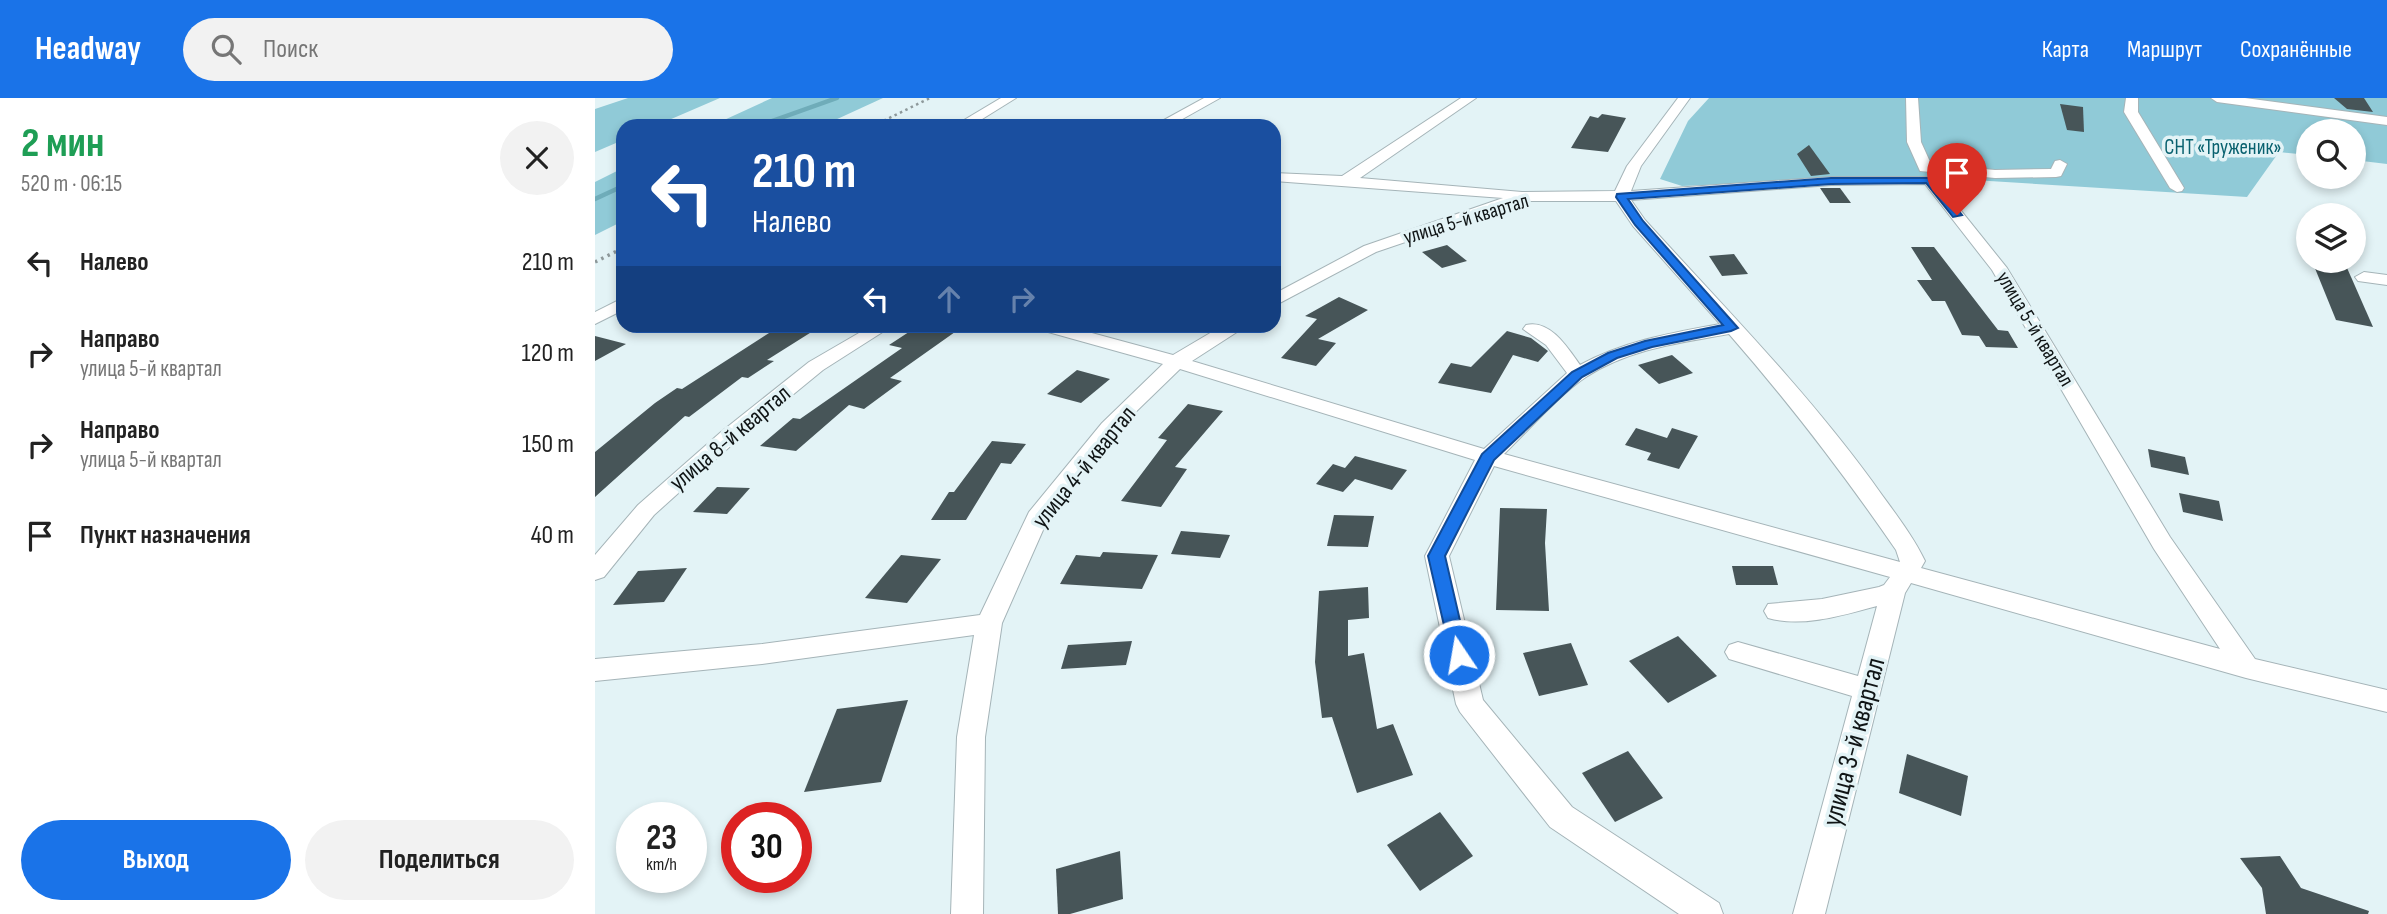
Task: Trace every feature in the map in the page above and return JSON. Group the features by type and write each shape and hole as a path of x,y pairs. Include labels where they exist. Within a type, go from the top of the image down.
{"street":[{"path":"973,119 1010,98"},
{"path":"1174,119 1215,98"},
{"path":"1345,181 1470,98"},
{"path":"1684,98 1634,166 1621,197 1639,223 1731,328"},
{"path":"1911,98 1914,142 1925,168 1995,174 2056,173 2060,164"},
{"path":"2132,98 2131,112 2178,188"},
{"path":"2217,98 2254,100 2387,121"},
{"path":"1281,177 1525,196"},
{"name":"улица 5-й квартал","path":"1281,297 1370,249 1525,196 1621,197 1831,181 1929,180 1999,268 2162,542 2246,667"},
{"path":"2364,277 2387,281"},
{"path":"595,318 616,307"},
{"path":"1707,914 1561,817 1470,704 1437,556 1488,457 1577,374 1612,355 1649,343 1731,328"},
{"name":"улица 3-й квартал","path":"1731,328 1788,389 1843,457 1907,548 1913,561 1898,583 1867,690 1809,914"},
{"path":"1532,329 1553,341 1577,374"},
{"name":"улица 8-й квартал","path":"595,571 646,510 727,437 817,366 871,333"},
{"path":"1072,333 1176,362 1898,583 2246,667 2386,704"},
{"path":"1176,362 1223,333"},
{"name":"улица 4-й квартал","path":"968,914 971,737 989,623 1037,518 1109,427 1176,362"},
{"path":"1777,611 1799,612 1845,606 1898,583"},
{"path":"595,670 762,654 989,623"},
{"path":"1738,652 1867,690"}],"path":[{"path":"887,119 930,98"},
{"path":"595,261 616,251"}],"green space":[{"path":"628,98 720,98 671,119 616,119 616,143 595,152 595,109"},
{"path":"772,98 883,98 837,119 726,119"},
{"name":"СНТ «Труженик»","path":"1709,98 2387,98 2387,164 2366,161 2366,119 2296,119 2296,154 2279,152 2247,197 1908,176 1682,186 1660,179 1688,121"},
{"path":"616,172 616,224 595,235 595,182"}],"building":[{"path":"2334,98 2364,98 2373,112 2347,109"},
{"path":"2060,104 2083,107 2084,132 2067,130"},
{"path":"1602,114 1626,118 1608,152 1571,148 1590,116 1598,118"},
{"path":"1809,145 1830,174 1811,176 1797,154"},
{"path":"1820,188 1840,188 1851,203 1830,203"},
{"path":"1447,245 1467,261 1442,268 1422,252"},
{"path":"1911,247 1934,247 1998,330 2008,331 2018,348 1986,347 1979,336 1962,335 1945,301 1932,301 1917,280 1932,280"},
{"path":"1734,254 1748,274 1722,276 1709,256"},
{"path":"2317,273 2349,273 2373,327 2336,320"},
{"path":"1339,297 1368,310 1318,339 1336,343 1316,366 1281,358 1317,319 1305,316"},
{"path":"1507,331 1531,338 1548,351 1538,362 1513,355 1491,393 1438,383 1451,363 1471,367"},
{"path":"769,333 810,333 767,360 774,361 748,378 742,377 689,417 685,416 595,497 595,452 655,403 677,388 682,389"},
{"path":"907,333 954,333 890,378 902,381 864,409 849,405 796,451 760,446 793,418 800,419 902,348 889,345"},
{"path":"595,336 626,344 595,361"},
{"path":"1672,355 1693,373 1659,384 1638,365"},
{"path":"1077,370 1110,379 1081,403 1047,394"},
{"path":"1188,404 1223,411 1175,467 1187,469 1161,507 1121,501 1167,440 1158,438"},
{"path":"1636,428 1667,438 1672,428 1698,436 1679,469 1647,460 1651,453 1625,445"},
{"path":"992,441 1026,444 1011,464 1001,463 966,520 931,520 949,492 954,492"},
{"path":"2148,449 2185,457 2189,475 2151,467"},
{"path":"1355,456 1407,470 1392,490 1355,479 1343,492 1316,484 1333,464 1345,468"},
{"path":"717,487 750,488 727,514 693,512"},
{"path":"2179,493 2219,501 2223,521 2183,512"},
{"path":"1500,508 1547,509 1545,543 1549,611 1496,610"},
{"path":"1334,515 1374,516 1368,547 1327,546"},
{"path":"1181,531 1230,535 1220,558 1171,554"},
{"path":"1103,552 1158,555 1142,589 1060,584 1076,555 1100,557"},
{"path":"901,555 941,559 907,603 865,598"},
{"path":"1732,566 1773,566 1778,585 1736,585"},
{"path":"687,568 664,602 613,605 638,571"},
{"path":"1368,587 1369,618 1348,620 1348,656 1364,653 1377,729 1393,724 1413,775 1357,793 1332,717 1322,718 1315,662 1319,591"},
{"path":"1678,636 1717,676 1668,703 1629,661"},
{"path":"1132,641 1126,665 1061,669 1068,645"},
{"path":"1571,643 1588,685 1539,696 1523,653"},
{"path":"908,700 881,782 804,792 837,709"},
{"path":"1628,751 1663,798 1615,822 1582,773"},
{"path":"1907,754 1968,776 1961,816 1899,793"},
{"path":"1440,812 1473,856 1420,891 1387,845"},
{"path":"1120,851 1123,899 1070,914 1058,914 1056,869"},
{"path":"2280,856 2301,888 2369,911 2368,914 2266,914 2262,888 2240,858"}],"waterway":[{"path":"778,119 837,98"},
{"path":"595,199 616,189"}],"route":[{"path":"1459,655 1437,556 1488,457 1577,374 1612,355 1649,343 1731,328 1639,223 1621,197 1831,181 1929,180 1957,215"}]}
